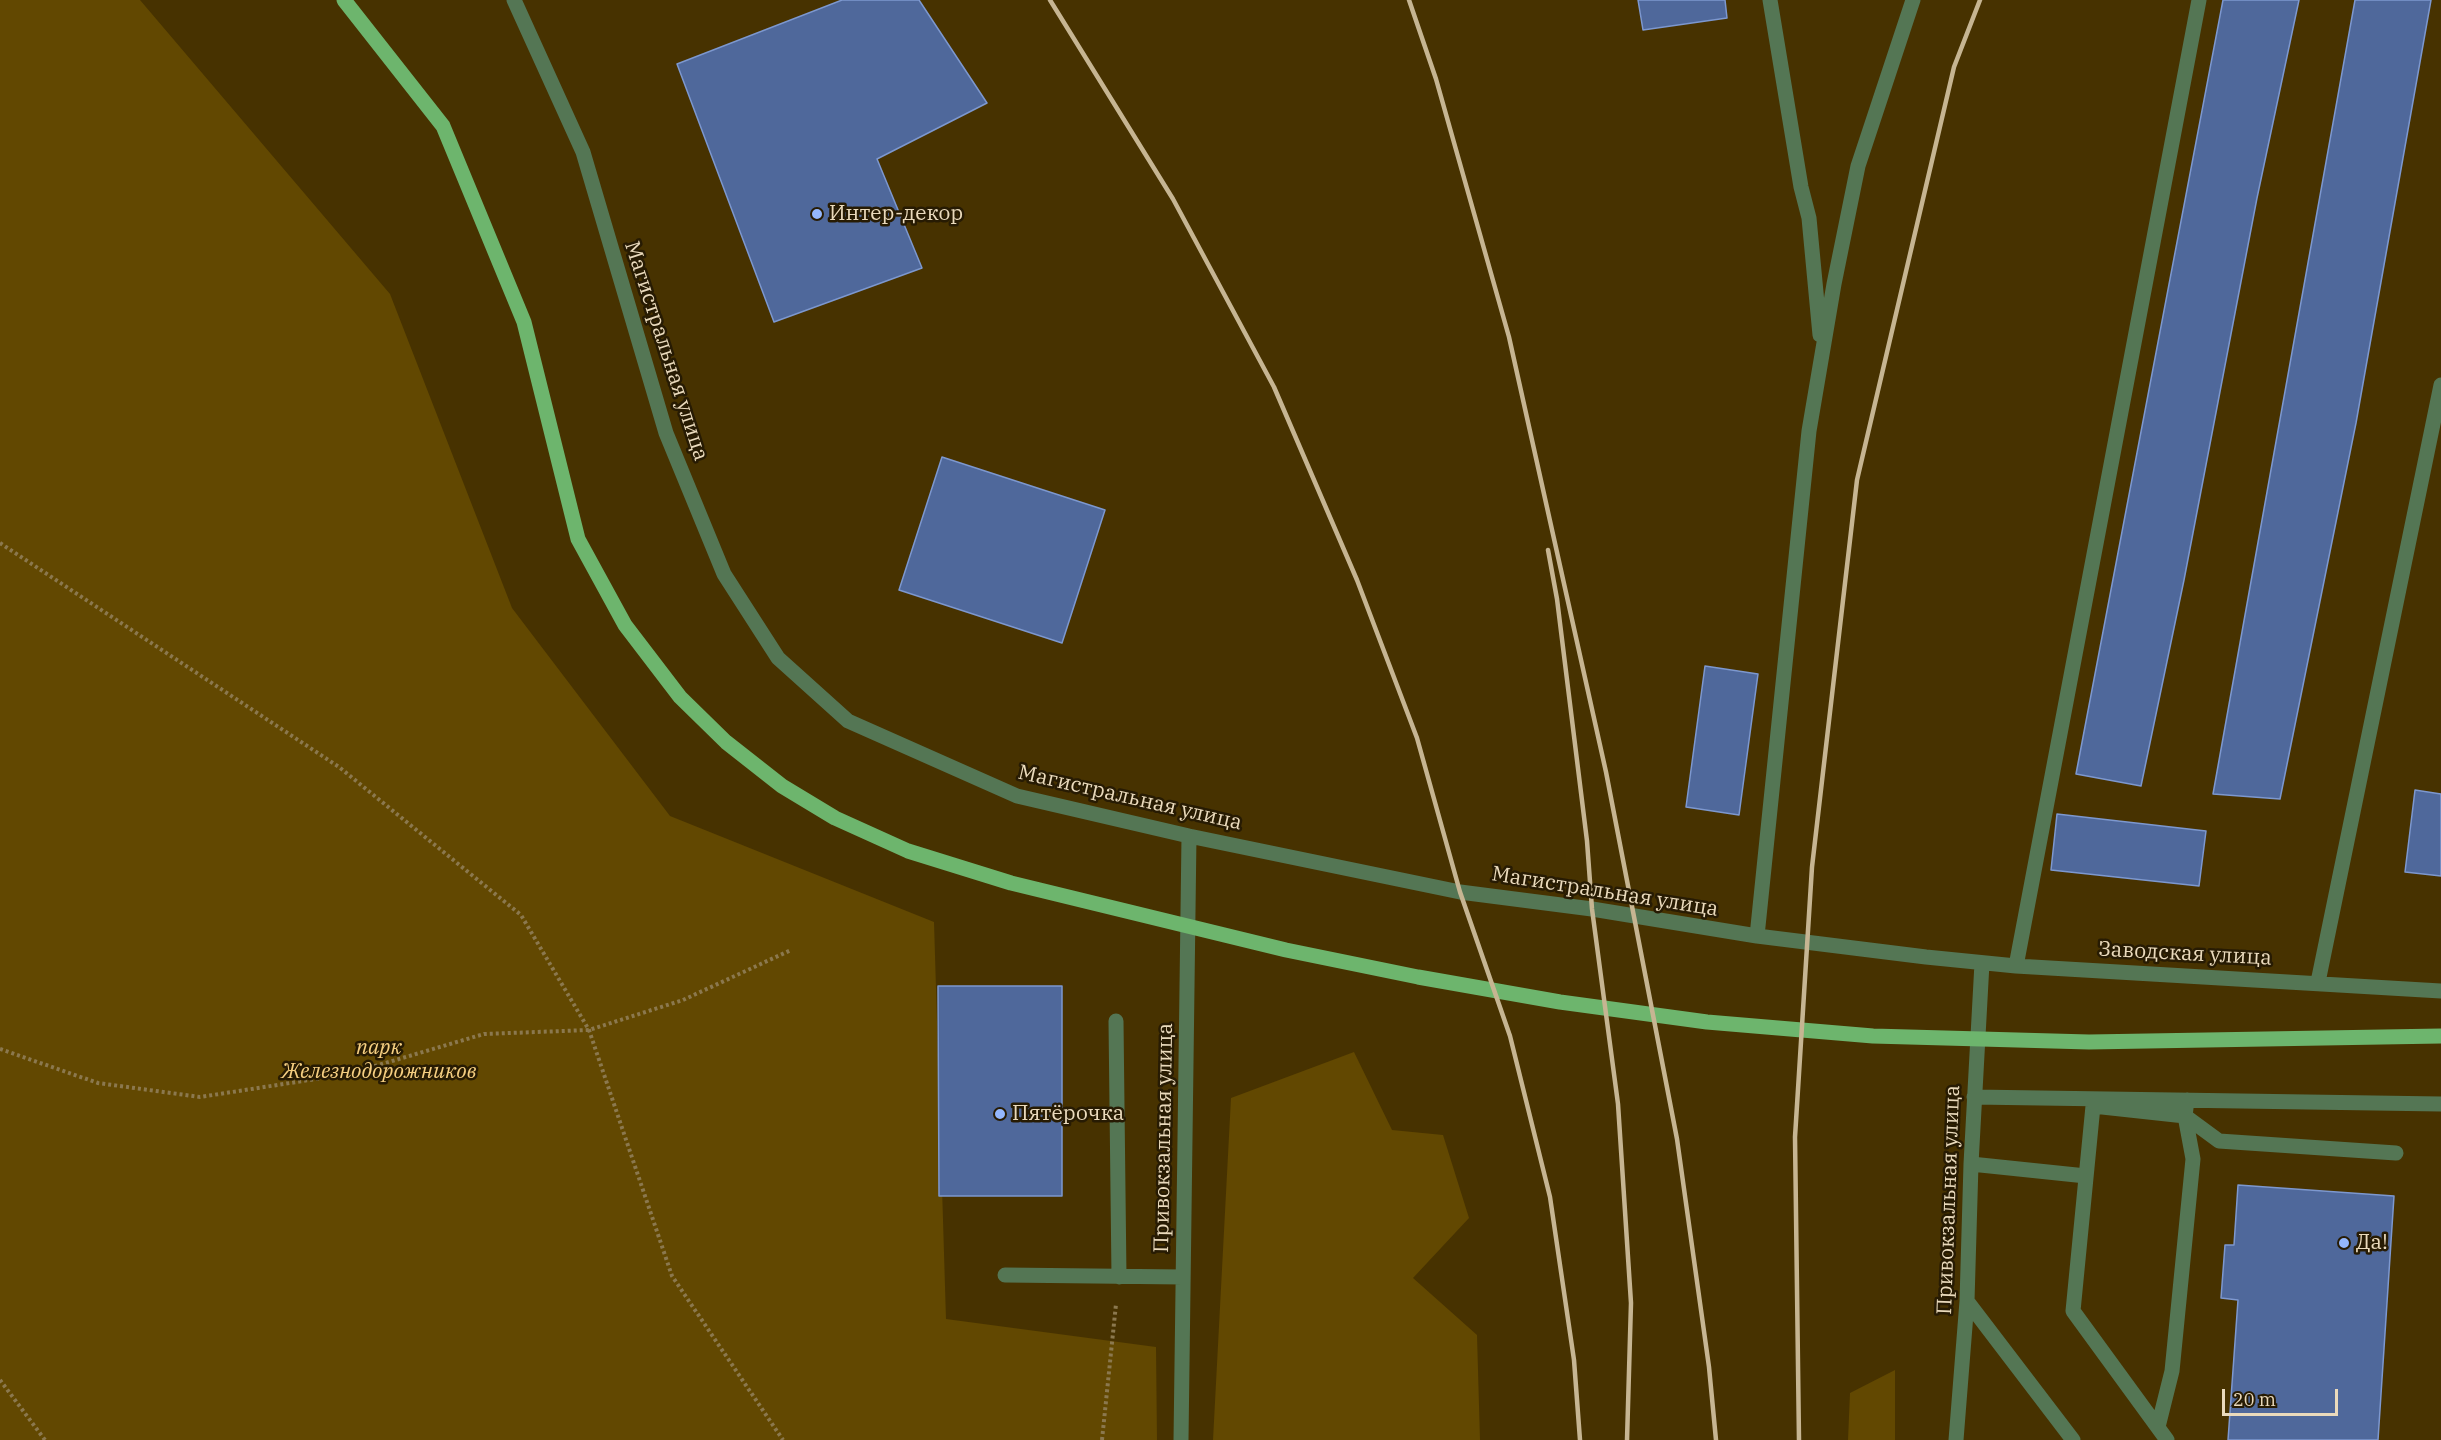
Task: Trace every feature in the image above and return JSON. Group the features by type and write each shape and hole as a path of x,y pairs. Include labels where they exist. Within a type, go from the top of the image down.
{"main road":[{"path":"344,0 443,126 524,321 578,539 625,625 680,697 735,750 782,786 835,818 908,851 1011,883 1286,950 1418,977 1560,1002 1707,1022 1873,1036 2088,1042 2441,1036"}],"street":[{"name":"Магистральная улица","path":"514,0 583,152 666,433 724,574 778,658 848,721 1017,796 1189,836 1460,892 1592,909 1757,936 1926,957"},
{"path":"1770,0 1801,187 1809,218 1822,354"},
{"path":"1757,936 1809,431 1858,166 1913,0"},
{"path":"2016,966 2199,0"},
{"path":"2318,982 2441,385"},
{"name":"Привокзальная улица","path":"1181,1440 1189,836"},
{"name":"Заводская улица","path":"1926,957 2016,966 2441,991"},
{"name":"Привокзальная улица","path":"1956,1440 1967,1301 1971,1164 1982,963"},
{"path":"1116,1021 1119,1277"},
{"path":"1974,1097 2441,1104"},
{"path":"2158,1427 2172,1371 2193,1159 2185,1116 2187,1100"},
{"path":"2168,1440 2073,1311 2093,1106 2185,1116 2219,1141 2396,1153"},
{"path":"1971,1164 2086,1176"},
{"path":"1005,1275 1183,1277"},
{"path":"1967,1301 2073,1440"}],"path":[{"path":"0,543 339,767 521,915 589,1030 672,1276 783,1440"},
{"path":"0,1049 99,1083 200,1097 348,1074 484,1034 589,1030 683,1000 791,950"},
{"path":"1102,1440 1119,1277"},
{"path":"0,1380 45,1440"}],"green space":[{"name":"парк Железнодорожников","path":"0,0 140,0 390,294 512,608 670,816 934,922 946,1319 1156,1347 1157,1440 0,1440"},
{"path":"1354,1052 1392,1130 1443,1135 1469,1218 1413,1278 1477,1335 1480,1440 1213,1440 1231,1098"},
{"path":"1895,1370 1895,1440 1848,1440 1850,1393"}],"building":[{"name":"Интер-декор","path":"842,0 919,0 987,103 877,159 922,268 774,322 677,64"},
{"path":"1638,0 1725,0 1727,18 1643,30"},
{"path":"2223,0 2299,0 2257,198 2184,580 2141,786 2076,774"},
{"path":"2355,0 2431,0 2356,423 2280,799 2213,794"},
{"path":"942,457 1105,510 1062,643 899,590"},
{"path":"1705,666 1758,674 1739,815 1686,807"},
{"path":"2415,790 2441,794 2441,876 2405,872"},
{"path":"2057,814 2206,831 2199,886 2051,870"},
{"name":"Пятёрочка","path":"938,986 1062,986 1062,1196 939,1196"},
{"path":"2238,1185 2394,1196 2378,1440 2228,1440 2238,1300 2221,1298 2225,1245 2234,1245"}],"railway":[{"path":"1050,0 1173,199 1274,387 1357,580 1417,738 1460,892 1510,1036 1550,1197 1574,1360 1580,1440"},
{"path":"1409,0 1436,79 1509,337 1606,772 1677,1139 1709,1367 1716,1440"},
{"path":"1799,1440 1795,1137 1812,867 1857,480 1954,67 1980,0"},
{"path":"1548,550 1557,599 1587,841 1592,909 1618,1104 1631,1303 1627,1440"}],"place":[{"name":"Интер-декор","path":"817,214"},
{"name":"Пятёрочка","path":"1000,1114"},
{"name":"Да!","path":"2344,1243"}]}
